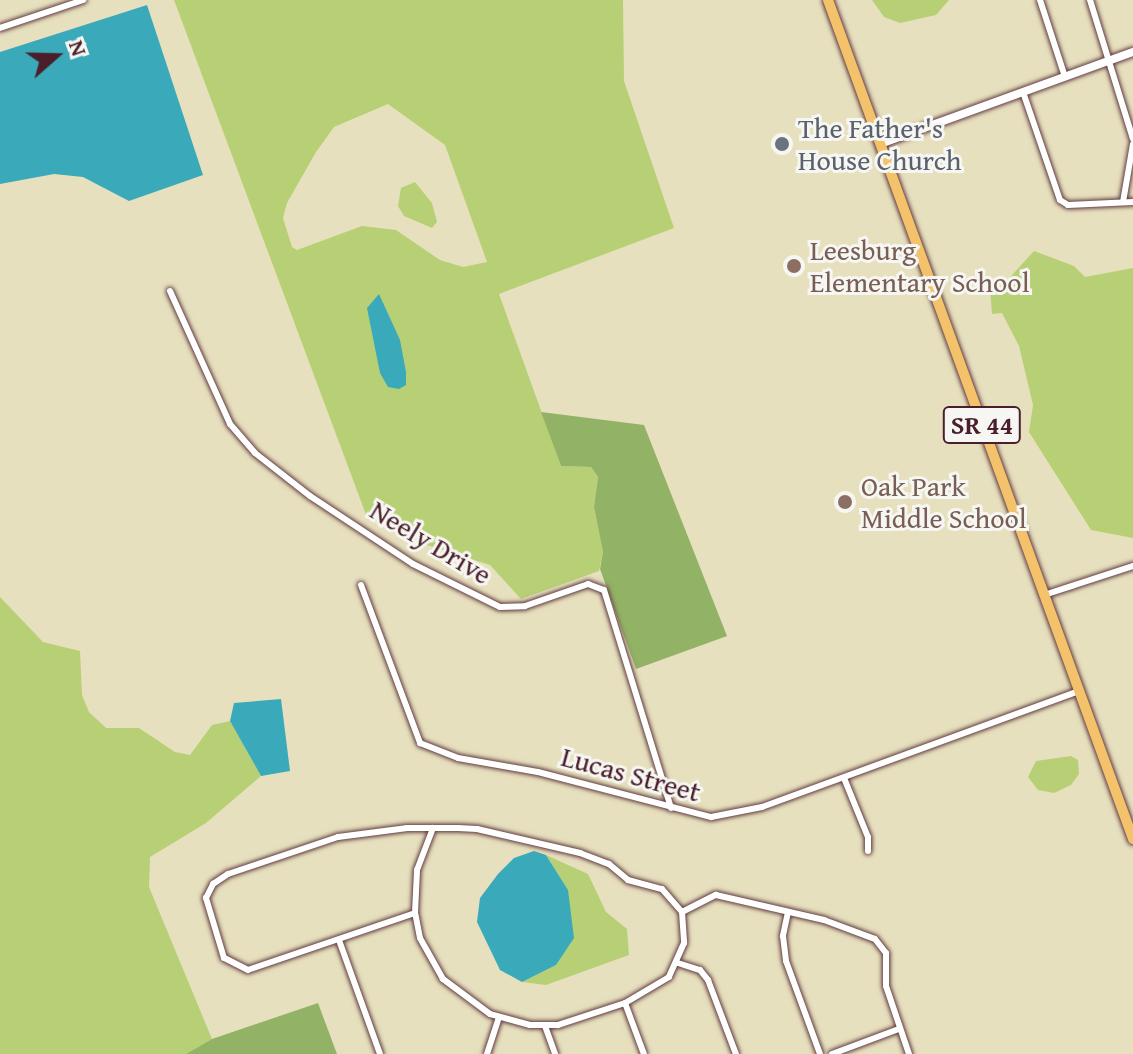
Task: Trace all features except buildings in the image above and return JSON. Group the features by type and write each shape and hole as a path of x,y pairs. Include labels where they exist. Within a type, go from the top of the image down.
{"main road":[{"name":"SR 44","path":"828,0 1118,798 1129,815 1133,839"}],"street":[{"path":"0,28 83,0"},
{"path":"1040,0 1065,77"},
{"path":"1090,0 1131,119 1133,142 1123,202"},
{"path":"880,144 1133,52"},
{"path":"1023,92 1063,203 1133,202"},
{"name":"Neely Drive","path":"170,291 230,424 255,453 310,496 413,564 500,607 525,606 588,584 604,590 671,808"},
{"path":"1044,595 1133,566"},
{"name":"Lucas Street","path":"361,585 420,743 458,758 538,772 711,817 734,815 844,778 1079,691"},
{"path":"844,778 868,837 868,851"},
{"path":"415,913 256,970 241,970 224,958 207,894 228,874 321,842 384,829 433,828 519,837 605,862 628,880 668,892 682,912 684,943 678,963 661,984 625,1003 545,1026 499,1018 468,1002 443,979 425,950 415,913 417,870 433,828"},
{"path":"682,912 716,895 852,929 881,944 888,963 886,986 909,1054"},
{"path":"788,912 782,942 786,961 820,1054"},
{"path":"339,940 380,1054"},
{"path":"678,963 700,970 708,980 736,1054"},
{"path":"625,1003 644,1054"},
{"path":"487,1054 499,1018"},
{"path":"545,1026 555,1054"},
{"path":"832,1054 899,1029"}],"green space":[{"path":"174,0 623,0 624,81 674,228 499,294 561,466 591,467 598,477 594,507 603,552 599,571 521,599 490,565 427,545 410,523 368,520","holes":["388,104 445,145 487,262 463,267 440,260 396,230 362,226 297,250 292,247 283,218 287,203 334,127"]},
{"path":"872,0 949,0 936,15 900,23 884,17"},
{"path":"415,182 432,203 437,222 432,228 404,216 398,206 401,188"},
{"path":"1034,251 1074,266 1085,277 1133,268 1133,538 1091,530 1029,432 1033,405 1019,346 1002,313 992,314 990,289 1004,284"},
{"path":"541,412 644,425 727,636 636,669 600,569 603,552 594,507 598,477 591,467 561,466"},
{"path":"0,597 43,642 80,651 82,695 89,712 106,728 139,728 175,752 190,755 212,725 230,721 261,776 206,823 150,857 149,887 212,1039 186,1054 0,1054"},
{"path":"1071,756 1078,760 1079,774 1071,785 1054,793 1038,790 1028,777 1036,761"},
{"path":"546,855 588,874 606,912 627,929 629,955 546,985 522,982 556,965 568,890"},
{"path":"318,1003 337,1054 186,1054 212,1039"}],"water":[{"path":"147,5 203,175 129,201 83,177 54,174 0,184 0,52"},
{"path":"379,294 400,340 406,385 399,389 388,387 380,373 367,308"},
{"path":"281,699 290,771 261,776 230,721 234,703"},
{"path":"534,851 546,855 568,890 574,938 556,965 522,982 500,970 477,922 480,898 498,874 514,858"}],"place":[{"name":"The Father's House Church","path":"782,144"},
{"name":"Leesburg Elementary School","path":"794,266"},
{"name":"Oak Park Middle School","path":"845,502"}]}
